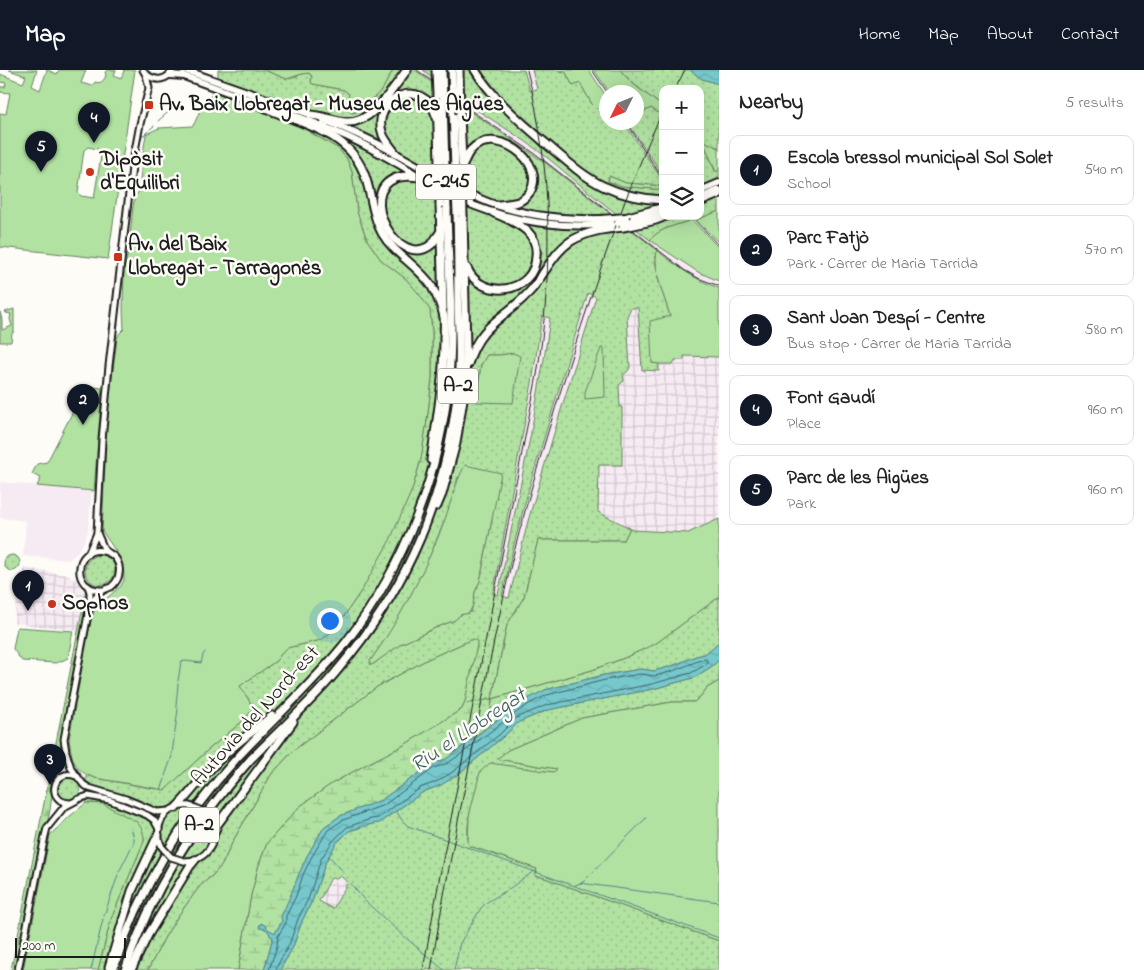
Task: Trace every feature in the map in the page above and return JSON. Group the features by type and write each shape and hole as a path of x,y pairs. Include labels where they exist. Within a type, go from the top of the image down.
{"highway":[{"name":"C-245","path":"185,70 311,115 354,133 462,190 507,208 558,218 604,219 618,223"},
{"path":"311,115 345,122 358,121 375,110 407,70"},
{"path":"436,70 437,118 442,165"},
{"name":"Autovia del Nord-est","path":"113,970 145,891 185,824 223,774 315,679 347,642 376,599 402,551 428,487 440,438 449,378 450,329 443,230 447,219 442,207 442,70"},
{"path":"452,70 453,108 460,171"},
{"path":"421,538 442,494 456,443 465,387 465,263 460,231 458,70"},
{"path":"475,70 490,92 503,106 586,176 624,194 659,200"},
{"name":"C-245","path":"172,72 299,117 343,135 369,147 461,200 494,213 533,222 566,226 618,223 659,213"},
{"path":"396,154 385,138 381,124 385,108 393,99 408,94 424,98 432,106 437,118"},
{"path":"247,99 308,125 344,145 358,162 364,175 383,234 394,248 426,278 435,292 444,316"},
{"path":"460,171 471,150 485,142 503,143 522,155 532,171 533,180 531,188 520,201 499,205"},
{"path":"378,215 381,193 386,184 400,177 420,177"},
{"path":"704,189 719,183"},
{"path":"704,197 719,192"},
{"path":"704,200 719,192"},
{"path":"428,487 439,408 444,353 442,207"},
{"name":"C-245","path":"630,221 659,210"},
{"path":"465,263 470,275 475,280 481,285 496,289 516,286 528,278 534,267 536,257 535,244 528,232 517,224 494,213"},
{"path":"466,374 473,350 482,335 495,321 525,296 556,255 571,241 589,232 618,223 659,219"},
{"path":"381,226 403,246 417,250 427,247 443,230"},
{"name":"Autovia del Nord-est","path":"125,970 150,909 168,873 194,831 245,766 339,669 369,630 398,585 421,538 440,484 450,443 456,406 459,369 460,231"},
{"path":"172,810 222,756 300,694"},
{"path":"214,833 217,825 307,704"},
{"path":"109,970 132,890 158,832"},
{"path":"132,970 148,934 195,860"}],"main road":[{"path":"145,72 158,80"},
{"path":"18,970 44,836 47,828 64,807 88,796 123,805 150,817 154,820 162,847 172,857 184,861 195,860 206,853 210,848 214,833 211,821 201,810 184,806 162,812 154,811 126,799 89,788 73,772 64,739 90,604 90,592 82,579 80,570 82,561 88,554 97,533 102,440 126,216 132,167 149,88 145,72"},
{"path":"149,88 172,72"},
{"path":"90,604 103,590 114,584 118,578 119,571 115,558 105,551 97,533"},
{"path":"88,554 96,551 105,551"},
{"path":"88,586 103,590"},
{"path":"59,812 60,807 55,793 55,785 67,770 69,763"},
{"path":"63,776 70,774 76,776"},
{"path":"79,799 83,792 83,784"},
{"path":"58,798 64,802 71,803"},
{"path":"158,832 162,820 172,810"}],"shaded area":[{"path":"415,70 423,70 463,101 525,141 660,247 698,272 719,281 719,288 705,283 676,266 543,161 465,108"},
{"path":"524,70 532,70 537,90 529,92"},
{"path":"629,130 633,130 659,169 659,175"},
{"path":"587,293 596,297 528,521 509,598 501,596 531,481"},
{"path":"638,307 642,370 659,371 659,364 673,364 674,360 684,356 719,357 719,519 688,533 633,530 598,512 599,465 622,464 622,407 620,407 619,385 624,381 623,375 630,367 627,316 631,308"},
{"path":"542,316 550,317 545,353 499,595 493,594 532,383"},
{"path":"0,482 92,491 88,531 77,553 69,560 23,556 26,521 0,518"},
{"path":"25,568 69,575 77,581 82,590 86,591 79,631 14,623 19,575"},
{"path":"340,876 348,882 334,909 319,901 332,878"}],"green space":[{"path":"9,70 37,70 32,86 40,90 47,70 57,74 59,70 86,70 81,83 93,86 95,82 99,83 103,80 107,70 116,70 114,75 121,78 123,70 135,70 108,259 0,247 0,113 6,114 10,93 0,92 0,87 5,87 6,83 0,82 0,74 23,83 26,76","holes":["88,147 102,150 94,198 81,196 78,193 84,150"]},
{"path":"218,70 264,70 282,77 291,78 309,73 313,84 344,90 349,94 346,107 354,113 382,90 393,70 415,70 465,108 543,161 657,250 655,260 659,282 670,316 652,363 659,364 659,371 642,370 638,308 631,308 627,316 630,368 623,375 624,381 619,385 620,407 622,407 622,465 599,465 598,512 630,528 624,540 538,540 524,597 507,625 492,699 464,704 477,645 473,639 428,659 377,687 293,751 271,775 233,841 222,865 200,886 178,916 148,970 98,970 111,919 144,837 103,804 86,803 86,775 156,789 179,777 244,720 252,708 239,686 276,661 287,648 321,640 336,628 363,588 412,490 421,459 428,413 432,377 430,310 406,279 381,260 367,240 357,212 352,172 347,159 337,148 299,126 214,92","holes":["588,293 596,297 528,521 509,598 502,596 531,481","542,316 550,318 545,353 498,595 493,594 532,383","513,353 477,393 481,365 487,355","458,477 492,519 480,581 475,592 471,612 460,615 455,620 401,644 374,664 370,661 391,631 421,577 447,515"]},
{"path":"264,70 393,70 382,90 361,109 352,113 347,107 349,94 344,90 313,84 311,83 312,76 309,73 287,79"},
{"path":"423,70 524,70 530,91 537,89 532,70 565,71 573,86 580,83 592,104 599,111 599,130 629,130 659,175 659,186 626,183 609,176 608,181 622,186 659,190 659,220 692,220 664,230 650,240 525,141 463,101"},
{"path":"560,70 589,70 599,85 599,111 592,104 580,83 573,86 565,71 561,72"},
{"path":"594,70 620,70 635,85 604,85"},
{"path":"620,70 690,70 702,79 719,84 719,148 704,140 704,85 659,85 659,104 644,92 644,85 635,85"},
{"path":"214,92 299,126 337,148 347,159 352,172 357,212 367,240 381,260 406,279 430,310 432,377 421,459 412,490 390,540 363,588 336,628 321,640 287,648 276,661 240,686 250,702 252,710 244,720 209,749 165,790 95,778 82,772 73,759 69,739 90,624 95,608 121,586 124,580 121,559 102,531 107,417 117,338 124,329 124,270 129,248 133,207 135,197 139,191 146,134 159,128 193,126 201,108"},
{"path":"644,92 659,104 659,113 651,108 644,112"},
{"path":"651,108 659,113 659,169 633,130 644,130 644,112"},
{"path":"704,140 719,148 719,170 716,172"},
{"path":"704,145 715,171 719,170 719,211 704,217"},
{"path":"609,176 626,183 659,186 659,190 622,186 608,181"},
{"path":"719,211 719,243 696,220 704,220 704,217"},
{"path":"692,220 719,248 719,281 698,272 650,240 658,233"},
{"path":"657,250 686,272 719,288 719,357 684,356 684,360 675,360 673,364 652,363 650,321 670,316 656,267"},
{"path":"14,309 14,332 12,333 11,342 0,342 0,312 2,330 12,326 11,314 5,312"},
{"path":"601,348 604,348 605,397 585,399 585,392"},
{"path":"513,353 520,356 513,403 476,402 481,365 487,355"},
{"path":"86,386 102,388 94,491 37,486 41,478 32,474 37,464 47,462"},
{"path":"465,465 501,473 480,581 475,592 473,605 469,613 460,615 455,620 401,644 372,665 370,661 400,614 426,564"},
{"path":"719,519 719,597 655,644 624,658 592,670 492,699 507,625 524,597 538,540 624,540 630,528 633,530 688,533"},
{"path":"12,555 20,563 12,571 4,563"},
{"path":"100,555 111,559 115,570 111,581 100,585 89,581 85,570 89,559"},
{"path":"86,591 89,595 61,738 61,755 50,787 52,795 50,810 44,827 15,970 11,970"},
{"path":"719,597 719,642 705,654 654,671 641,669 604,675 545,690 526,700 489,725 492,699 592,670 624,658 655,644"},
{"path":"17,627 73,631 68,658 57,663 22,661 13,649"},
{"path":"473,639 477,641 477,645 462,709 404,745 331,784 299,807 267,843 251,895 238,970 148,970 178,916 200,886 222,865 233,841 271,775 293,751 377,687 428,659"},
{"path":"719,660 719,681 707,688 694,702 672,702 582,718 508,750 498,759 558,769 554,772 545,771 471,809 468,833 470,846 537,869 535,876 719,941 719,970 280,970 293,947 326,861 336,844 349,831 379,823 423,792 441,785 457,775 519,722 548,710 653,689 693,678","holes":["340,876 348,882 333,909 319,901 331,878 337,879"]},
{"path":"719,681 719,941 535,876 537,869 470,846 468,843 469,816 480,772 490,763 554,772 557,769 497,759 508,750 582,718 672,702 694,702 707,688"},
{"path":"492,699 489,725 446,759 432,764 381,800 340,816 324,827 307,856 282,921 275,933 267,929 265,925 260,928 264,928 273,937 264,970 238,970 251,895 259,864 267,843 299,807 331,784 404,745 462,709 464,704"},
{"path":"69,778 77,781 80,789 77,797 69,800 61,797 58,789 61,781"},
{"path":"86,803 103,804 137,822 142,829 144,837 111,919 98,970 23,970 50,835"},
{"path":"44,827 50,835 23,970 15,970"}],"water":[{"path":"690,70 719,70 719,84 702,79"},
{"path":"719,642 719,660 693,678 653,689 548,710 519,722 457,775 441,785 423,792 379,823 349,831 336,844 326,861 293,947 280,970 264,970 273,937 263,928 259,928 260,924 262,923 275,933 282,921 281,917 307,856 324,827 340,816 381,800 432,764 446,759 526,700 545,690 604,675 641,669 654,671 705,654"}],"waterway":[{"path":"175,107 178,104"},
{"path":"158,121 173,108"},
{"path":"150,129 154,126"},
{"path":"142,135 148,131"},
{"path":"178,681 181,662 201,663 205,652"},
{"path":"172,754 178,709 176,705 178,684"},
{"path":"165,776 172,756"},
{"path":"161,790 165,779"},
{"path":"396,811 408,826 719,938"},
{"path":"575,885 583,882 646,818"},
{"path":"119,872 134,842 131,828"},
{"path":"329,856 342,870"},
{"path":"454,970 460,943 481,908 534,871"},
{"path":"104,916 118,875"},
{"path":"580,883 719,902"},
{"path":"351,884 365,901 444,970"},
{"path":"91,970 103,919"}],"railway":[{"path":"417,70 473,112 537,155 684,270 719,286"},
{"path":"423,970 537,375 542,337 548,260 546,184 536,108 527,70"},
{"path":"592,70 602,85"},
{"path":"677,85 685,70"},
{"path":"431,970 490,662 507,582 533,482 571,358 613,233 659,119"},
{"path":"631,130 660,175"},
{"path":"695,220 719,246"}],"place":[{"name":"Av. Baix Llobregat - Museu de les Aigües","path":"149,105"},
{"name":"Font Gaudí","path":"94,143"},
{"name":"Parc de les Aigües","path":"41,172"},
{"name":"Dipòsit d'Equilibri","path":"90,172"},
{"name":"Av. del Baix Llobregat - Tarragonès","path":"118,257"},
{"name":"Parc Fatjò","path":"83,425"},
{"name":"Sophos","path":"52,604"},
{"name":"Escola bressol municipal Sol Solet","path":"28,611"},
{"name":"Sant Joan Despí - Centre","path":"50,785"}],"water label":[{"name":"Riu el Llobregat","path":"469,731"}]}
